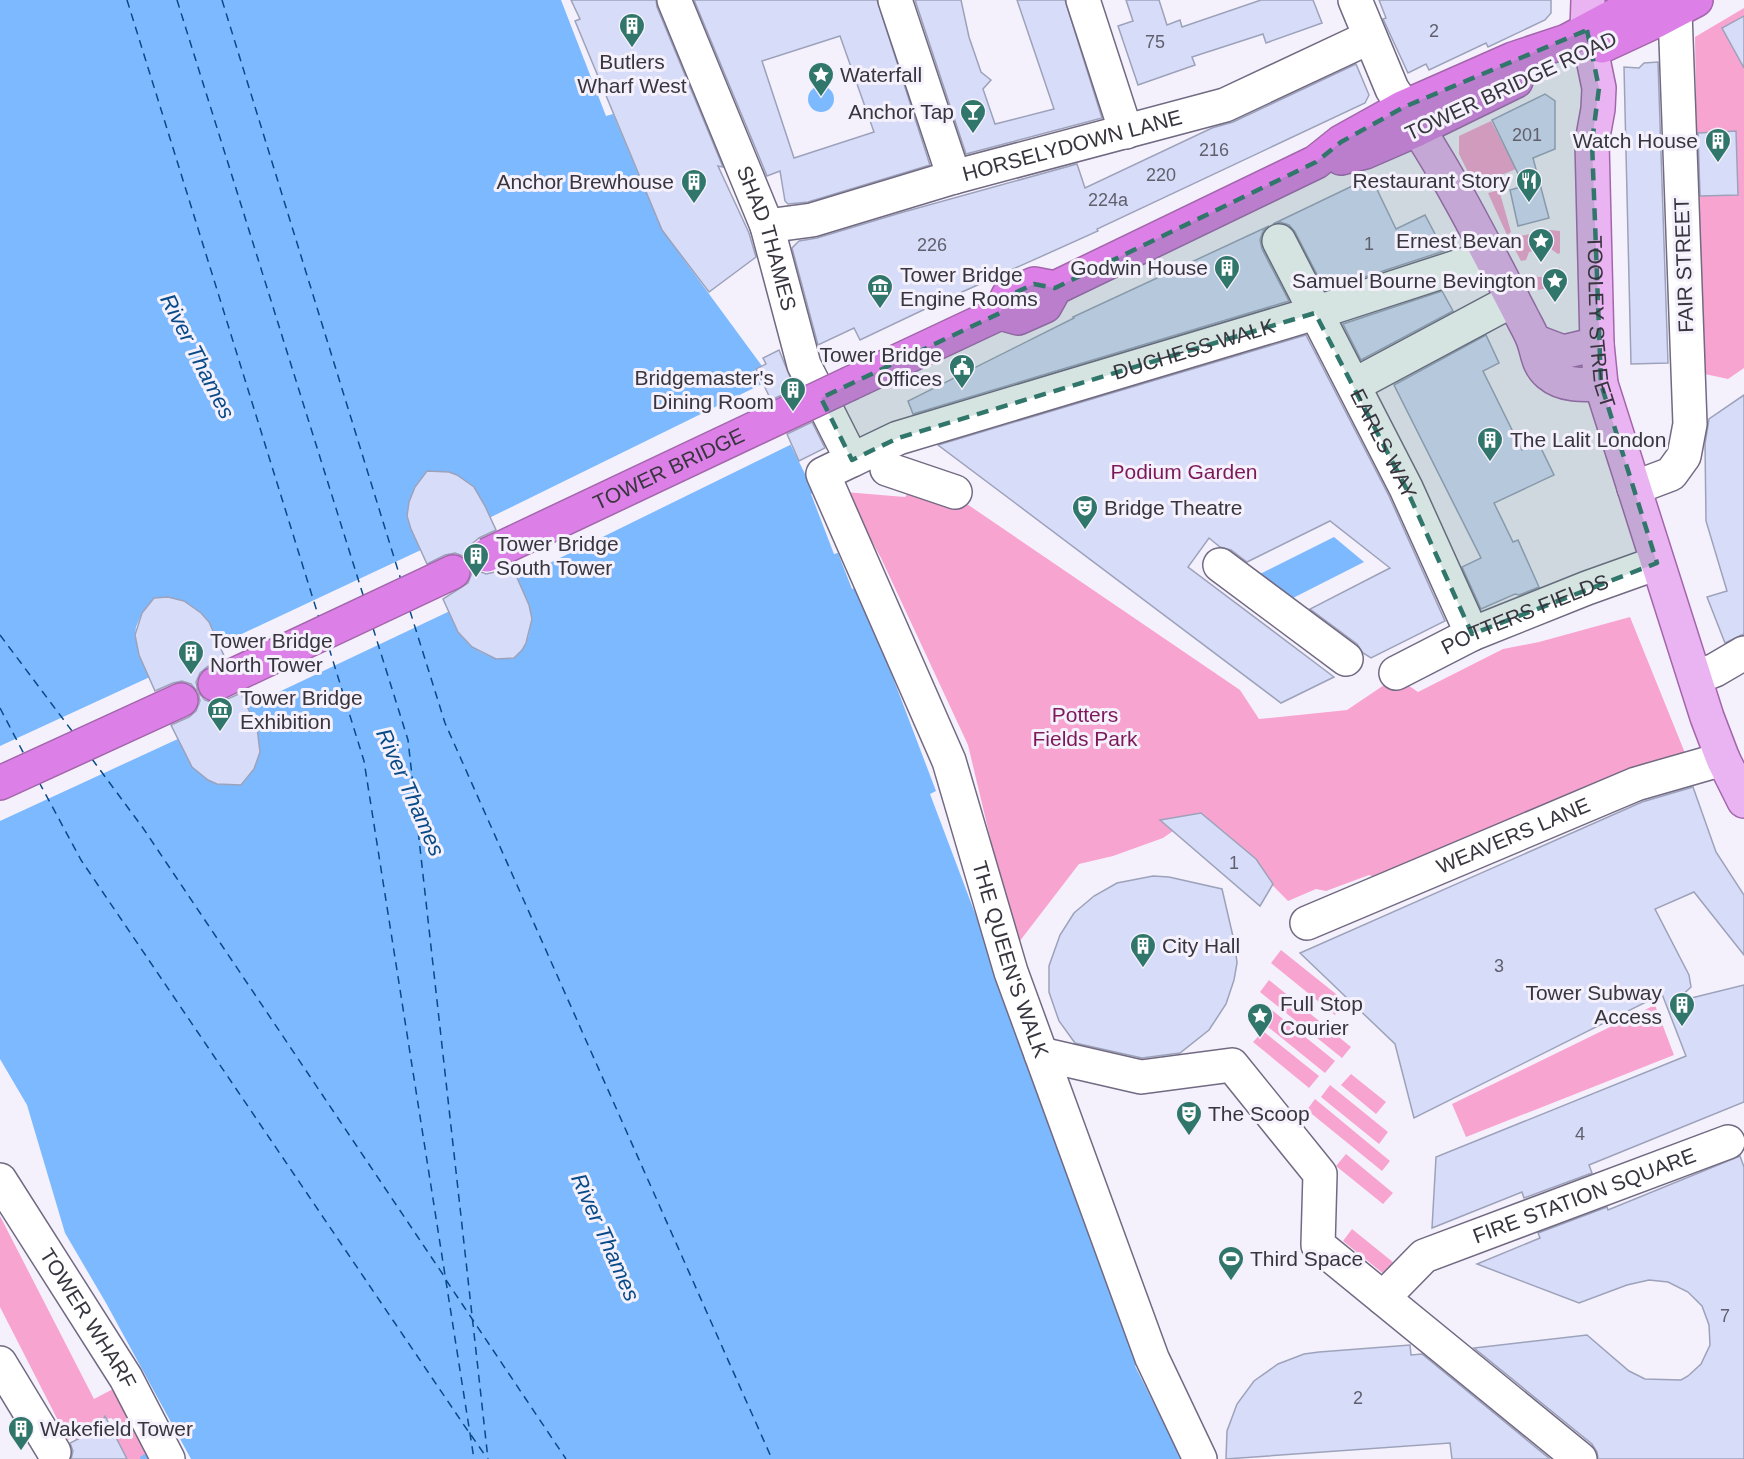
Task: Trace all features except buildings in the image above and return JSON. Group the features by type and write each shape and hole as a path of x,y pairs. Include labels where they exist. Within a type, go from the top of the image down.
{"highway":[{"name":"TOWER BRIDGE ROAD","path":"851,383 1000,313 1018,318 1045,306 1055,288 1322,160 1341,142 1411,118 1513,59 1567,41 1589,27 1644,0"},
{"name":"TOWER BRIDGE ROAD","path":"1589,27 1686,6"},
{"name":"TOWER BRIDGE","path":"487,555 851,383"},
{"path":"215,684 453,572"},
{"path":"0,783 181,700"}],"main road":[{"name":"TOOLEY STREET","path":"1589,27 1599,88 1592,142 1597,344 1602,384 1695,678 1723,759 1744,801"},
{"path":"1411,118 1444,169 1488,252 1534,342 1540,364 1550,375 1574,384 1602,384"},
{"path":"1534,342 1563,352 1597,344"}],"street":[{"name":"SHAD THAMES","path":"674,0 767,226 804,365 869,457 905,497"},
{"path":"895,0 954,177"},
{"path":"1083,0 1125,132"},
{"path":"1355,0 1392,89 1411,118"},
{"name":"FAIR STREET","path":"1634,488 1671,474 1683,456 1690,424 1686,6"},
{"name":"HORSELYDOWN LANE","path":"767,226 812,220 954,177 1225,105 1370,38"},
{"path":"1279,241 1354,385"},
{"name":"DUCHESS WALK","path":"869,457 1472,262 1488,252"},
{"name":"EARLS WAY","path":"1472,634 1406,488 1354,385 1513,300"},
{"path":"869,457 955,492"},
{"name":"THE QUEEN'S WALK","path":"869,457 824,474 949,761 1003,950 1152,1358 1200,1459"},
{"name":"POTTERS FIELDS","path":"1396,673 1472,634 1657,563"},
{"path":"1220,565 1346,659"},
{"path":"1695,678 1715,670 1744,653"},
{"name":"WEAVERS LANE","path":"1307,923 1636,784 1723,759"},
{"path":"1041,1054 1141,1077 1232,1065 1320,1174 1318,1245 1580,1459"},
{"name":"FIRE STATION SQUARE","path":"1391,1304 1424,1256 1440,1252 1728,1142"},
{"name":"TOWER WHARF","path":"0,1180 126,1378 168,1459"},
{"path":"5,1364 54,1452"}],"highlighted area":[{"path":"1587,30 1599,88 1592,142 1601,384 1657,563 1472,634 1406,488 1315,313 898,438 852,460 821,398 1000,313 1008,296 1034,284 1055,288 1316,162 1341,142 1404,107"}],"green space":[{"path":"1744,8 1744,368 1728,379 1700,373 1695,37"},
{"path":"1491,121 1516,169 1475,186 1459,154 1459,136"},
{"path":"1499,190 1511,232 1507,235 1488,193"},
{"path":"1550,230 1560,231 1560,253 1548,247 1529,252 1526,260 1521,261 1511,242 1520,236"},
{"path":"1560,267 1561,285 1538,290 1530,275 1547,277"},
{"name":"Potters Fields Park","path":"911,489 964,502 1240,690 1259,719 1347,710 1396,677 1418,692 1503,649 1539,642 1630,617 1687,758 1388,882 1369,875 1326,891 1316,889 1288,901 1201,813 1161,820 1173,831 1163,838 1113,856 1079,864 1016,946 968,745 881,558 845,492 905,497"},
{"path":"1281,950 1346,1002 1335,1015 1271,963"},
{"path":"1269,980 1351,1047 1342,1058 1260,992"},
{"path":"1655,1005 1674,1055 1466,1137 1452,1104"},
{"path":"1267,1006 1335,1061 1325,1073 1257,1018"},
{"path":"1263,1031 1319,1076 1309,1088 1253,1042"},
{"path":"1351,1074 1386,1102 1376,1114 1341,1085"},
{"path":"1330,1085 1388,1132 1379,1144 1321,1097"},
{"path":"1315,1099 1390,1161 1382,1171 1307,1110"},
{"path":"1346,1154 1393,1193 1383,1204 1336,1166"},
{"path":"0,1216 94,1399 113,1389 149,1459 127,1459 113,1432 117,1428 117,1423 111,1418 103,1420 100,1427 76,1440 74,1437 68,1440 0,1307"},
{"path":"1352,1229 1399,1267 1390,1279 1343,1241"}],"water":[{"name":"River Thames","path":"0,0 561,0 606,116 613,114 662,230 762,366 754,371 814,492 811,494 834,554 838,553 852,589 861,586 936,791 930,794 1139,1363 1135,1366 1182,1459 191,1459 65,1233 27,1105 0,1059","holes":["427,471 457,476 474,487 485,506 529,605 531,620 529,634 524,646 514,658 498,658 483,653 469,644 458,632 409,521 410,499","168,597 191,606 209,622 249,708 259,741 259,753 253,770 241,785 217,784 192,767 139,655 135,635 142,613 154,598"]},
{"name":"Waterfall","path":"821,86 830,90 834,99 830,108 821,112 812,108 808,99 812,90"},
{"path":"1334,537 1364,562 1289,600 1258,575"}],"pier":[{"path":"764,383 792,444 515,580 487,519"},
{"path":"423,549 452,610 245,708 216,646"},
{"path":"152,676 180,738 0,821 0,746"}],"waterway":[{"path":"144,1459 148,1457"}],"ferry route":[{"path":"127,0 319,618"},
{"path":"177,0 364,598"},
{"path":"222,0 401,580"},
{"path":"410,611 445,723 772,1459"},
{"path":"373,628 408,740 488,1459"},
{"path":"0,635 72,731"},
{"path":"329,648 364,761 474,1459"},
{"path":"0,708 24,754"},
{"path":"92,759 143,828 444,1276"},
{"path":"39,782 81,860 468,1431"},
{"path":"446,1280 566,1459"},
{"path":"471,1435 487,1458"}],"place":[{"name":"Butlers Wharf West","path":"632,49"},
{"name":"Waterfall","path":"821,98"},
{"name":"Anchor Tap","path":"973,135"},
{"name":"Watch House","path":"1718,164"},
{"name":"Restaurant Story","path":"1529,204"},
{"name":"Anchor Brewhouse","path":"694,205"},
{"name":"Ernest Bevan","path":"1541,264"},
{"name":"Godwin House","path":"1227,291"},
{"name":"Samuel Bourne Bevington","path":"1555,304"},
{"name":"Tower Bridge Engine Rooms","path":"880,310"},
{"name":"Tower Bridge Offices","path":"962,390"},
{"name":"Bridgemaster's Dining Room","path":"793,413"},
{"name":"The Lalit London","path":"1490,463"},
{"name":"Bridge Theatre","path":"1085,531"},
{"name":"Tower Bridge South Tower","path":"476,579"},
{"name":"Tower Bridge North Tower","path":"191,676"},
{"name":"Tower Bridge Exhibition","path":"220,733"},
{"name":"City Hall","path":"1143,969"},
{"name":"Tower Subway Access","path":"1682,1028"},
{"name":"Full Stop Courier","path":"1260,1039"},
{"name":"The Scoop","path":"1189,1137"},
{"name":"Third Space","path":"1231,1282"},
{"name":"Wakefield Tower","path":"21,1452"}],"park label":[{"name":"Podium Garden","path":"1184,472"}]}
